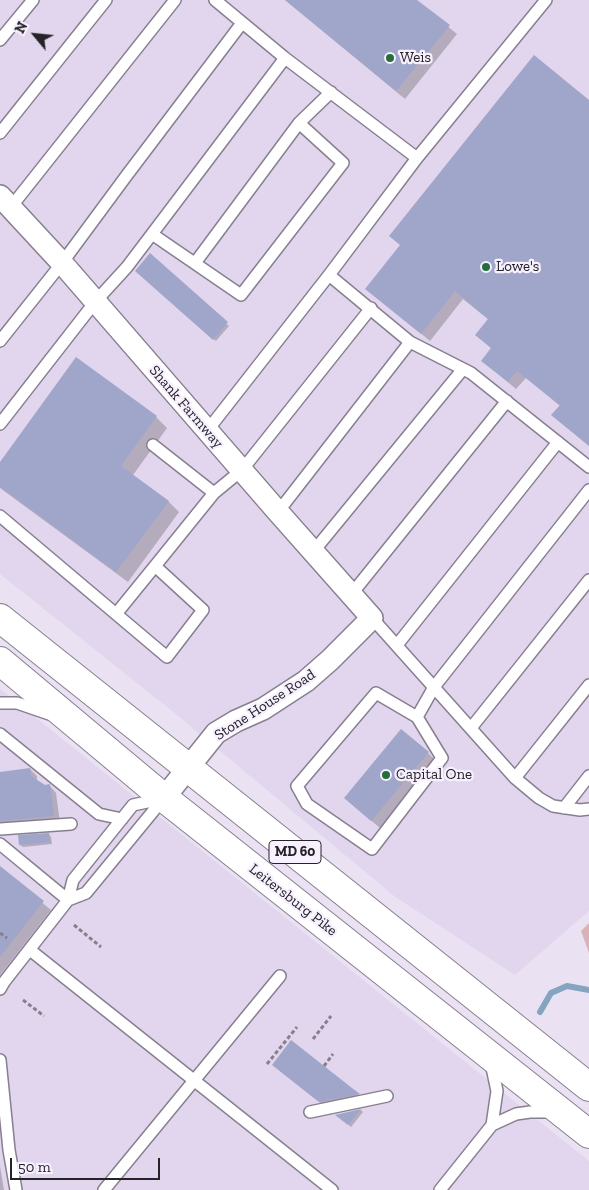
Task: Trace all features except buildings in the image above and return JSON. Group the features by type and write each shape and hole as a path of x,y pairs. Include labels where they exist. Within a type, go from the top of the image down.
{"main road":[{"name":"MD 60","path":"0,618 589,1087"},
{"name":"Leitersburg Pike","path":"0,661 164,798 589,1134"}],"street":[{"name":"Shank Farmway","path":"6,202 62,263 350,596 372,618"},
{"name":"Stone House Road","path":"164,798 216,733 236,721 263,709 306,681 372,618"}],"lane":[{"path":"0,40 33,0"},
{"path":"0,134 106,0"},
{"path":"6,202 175,0"},
{"path":"215,0 285,58 417,158"},
{"path":"207,431 329,275 417,158 546,0"},
{"path":"0,341 62,263 242,23"},
{"path":"0,424 95,302 127,267 285,58"},
{"path":"195,264 299,122 331,92"},
{"path":"152,234 242,295 343,164 299,122"},
{"path":"329,275 410,342 471,373 589,467"},
{"path":"116,614 214,493 242,470 370,308"},
{"path":"278,512 410,342"},
{"path":"313,552 463,369"},
{"path":"350,596 507,401"},
{"path":"397,645 558,442"},
{"path":"153,445 214,493"},
{"path":"417,718 434,686 589,490"},
{"path":"0,516 167,657 203,610 155,566"},
{"path":"471,728 589,580"},
{"path":"372,618 515,778 539,798 553,806 589,809"},
{"path":"515,778 589,685"},
{"path":"376,692 417,718 442,758 372,849 307,804 297,786 376,692"},
{"path":"0,703 9,702 24,705 73,722"},
{"path":"0,734 99,814 122,819"},
{"path":"564,808 589,776"},
{"path":"0,989 68,900 73,880 133,805 164,798"},
{"path":"68,900 86,892 164,798"},
{"path":"0,829 71,824"},
{"path":"0,844 68,900"},
{"path":"30,950 332,1190"},
{"path":"104,1190 280,976"},
{"path":"490,1056 497,1091 492,1125"},
{"path":"0,1060 9,1150 16,1190"},
{"path":"310,1112 387,1096"},
{"path":"440,1190 492,1125 522,1112 560,1112"}],"path":[{"path":"74,925 101,947"},
{"path":"0,933 7,938"},
{"path":"23,1000 44,1016"},
{"path":"313,1039 331,1016"},
{"path":"267,1064 297,1027"},
{"path":"324,1066 333,1054"}],"shaded area":[{"path":"0,0 589,0 589,911 515,975 394,896 172,711 0,574"},
{"path":"0,689 589,1161 589,1190 0,1190"},
{"path":"589,923 589,953 581,931"}],"waterway":[{"path":"540,1012 551,993 567,986 589,990"}],"place":[{"name":"Weis","path":"390,58"},
{"name":"Lowe's","path":"486,267"},
{"name":"Capital One","path":"386,775"}]}
